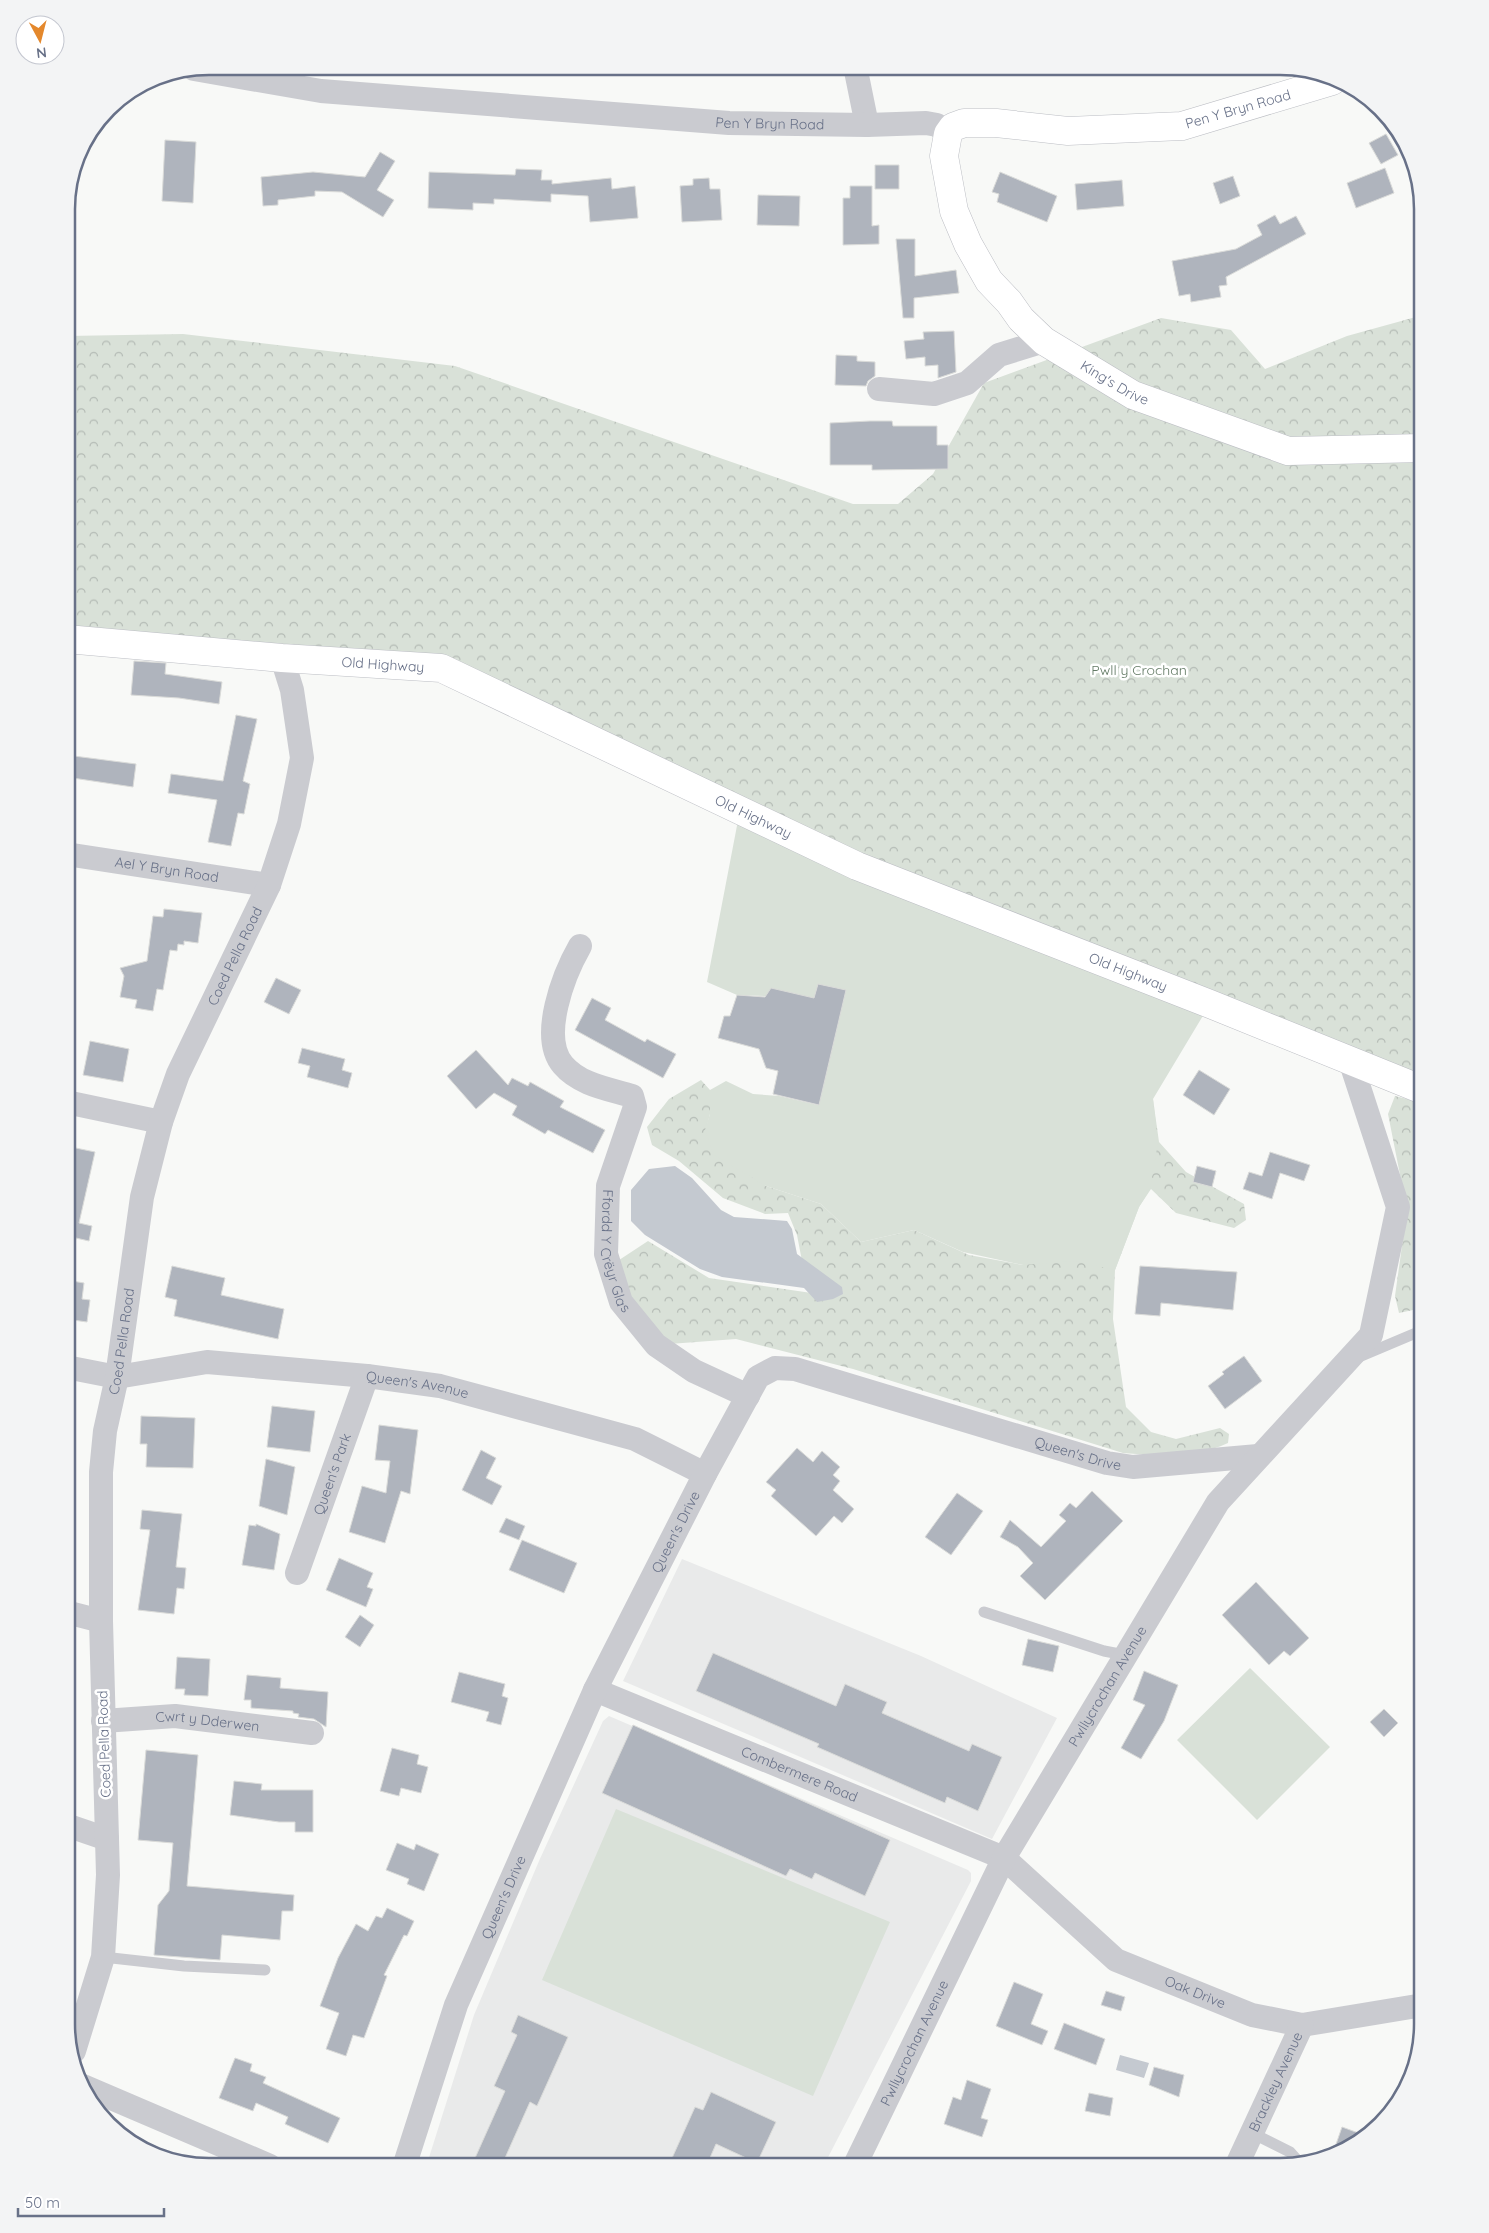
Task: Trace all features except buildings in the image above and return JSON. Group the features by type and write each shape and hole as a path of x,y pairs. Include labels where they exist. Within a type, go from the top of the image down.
{"street":[{"name":"Pen Y Bryn Road","path":"229,75 321,91 729,123 867,125 926,123 937,125 948,134 953,127 964,123 996,123 1068,131 1182,126 1325,83"},
{"path":"856,75 867,125"},
{"name":"King's Drive","path":"948,134 944,156 947,176 954,210 968,244 989,281 1009,302 1021,319 1044,341 1134,395 1288,451 1414,448"},
{"path":"879,389 934,394 967,384 999,355 1044,341"},
{"name":"Old Highway","path":"75,640 282,658 442,668 857,866 1414,1086"},
{"name":"Coed Pella Road","path":"75,2020 103,1957 107,1839 101,1621 101,1472 105,1431 117,1377 142,1197 161,1122 178,1074 269,885 288,824 302,758 292,690 282,658"},
{"name":"Ael Y Bryn Road","path":"75,855 269,885"},
{"name":"Ffordd Y Crëyr Glas","path":"580,946 557,1000 552,1036 562,1065 586,1082 632,1096 635,1107 608,1186 606,1254 621,1302 656,1345 694,1371 748,1396"},
{"name":"Pwllycrochan Avenue","path":"858,2158 1004,1858 1218,1502 1258,1456 1371,1335 1391,1237 1378,1199 1386,1170 1350,1060"},
{"path":"75,1104 161,1122"},
{"name":"Queen's Avenue","path":"117,1377 207,1362 367,1376 440,1386 635,1439 705,1474"},
{"name":"Queen's Drive","path":"407,2158 456,2006 595,1690 705,1474 758,1377 775,1368 795,1369 1107,1463 1133,1466 1258,1456"},
{"path":"75,1369 117,1377"},
{"name":"Queen's Park","path":"297,1573 367,1376"},
{"path":"75,1614 101,1621"},
{"name":"Combermere Road","path":"595,1690 1004,1858"},
{"name":"Cwrt y Dderwen","path":"103,1721 175,1716 312,1733"},
{"path":"75,1828 107,1839"},
{"name":"Oak Drive","path":"1004,1858 1116,1960 1252,2015 1302,2025 1414,2006"},
{"name":"Brackley Avenue","path":"1240,2158 1302,2025"},
{"path":"93,2090 251,2158"}],"lane":[{"path":"1344,1364 1414,1334"},
{"path":"984,1612 1104,1651 1125,1655"},
{"path":"103,1957 184,1966 265,1970"},
{"path":"1252,2133 1290,2152 1295,2157"}],"shaded area":[{"path":"675,1166 692,1178 721,1210 734,1217 787,1221 792,1229 797,1254 842,1287 843,1294 833,1299 817,1302 804,1288 722,1277 700,1269 645,1235 631,1221 631,1190 649,1169"},
{"path":"682,1559 921,1656 1057,1718 992,1839 623,1681"},
{"path":"609,1716 968,1870 971,1873 971,1881 828,2158 429,2158 474,2015 539,1861 603,1721"},
{"path":"1120,2055 1149,2063 1144,2078 1116,2070"}],"green space":[{"name":"Pwll y Crochan","path":"1414,317 1414,1086 857,866 441,668 75,640 75,336 183,334 455,366 853,504 898,504 933,474 984,383 1161,318 1231,330 1265,369 1347,336"},
{"path":"740,810 1210,1004 1153,1099 1158,1142 1150,1189 1139,1207 1115,1270 1074,1261 1023,1265 963,1252 914,1230 861,1242 821,1204 766,1186 714,1155 705,1130 710,1114 710,1090 726,1081 753,1094 779,1096 818,1105 845,990 818,984 814,998 737,995 707,982"},
{"path":"701,1080 710,1090 710,1114 706,1130 766,1186 821,1204 861,1242 914,1230 969,1255 1023,1265 1153,1099 1159,1142 1186,1172 1244,1204 1246,1220 1234,1228 1176,1213 1151,1189 1139,1207 1115,1270 1113,1319 1126,1407 1151,1432 1176,1439 1220,1428 1229,1434 1228,1443 1190,1454 1150,1455 1123,1453 853,1369 736,1339 656,1345 610,1266 648,1241 709,1278 832,1296 802,1261 797,1235 788,1213 765,1214 723,1198 679,1161 652,1145 647,1127 669,1099"},
{"path":"1395,1096 1414,1101 1414,1308 1399,1313 1395,1296 1407,1210 1388,1114"},
{"path":"1250,1668 1330,1747 1257,1820 1177,1740"},
{"path":"616,1809 890,1922 813,2096 542,1980"}]}
